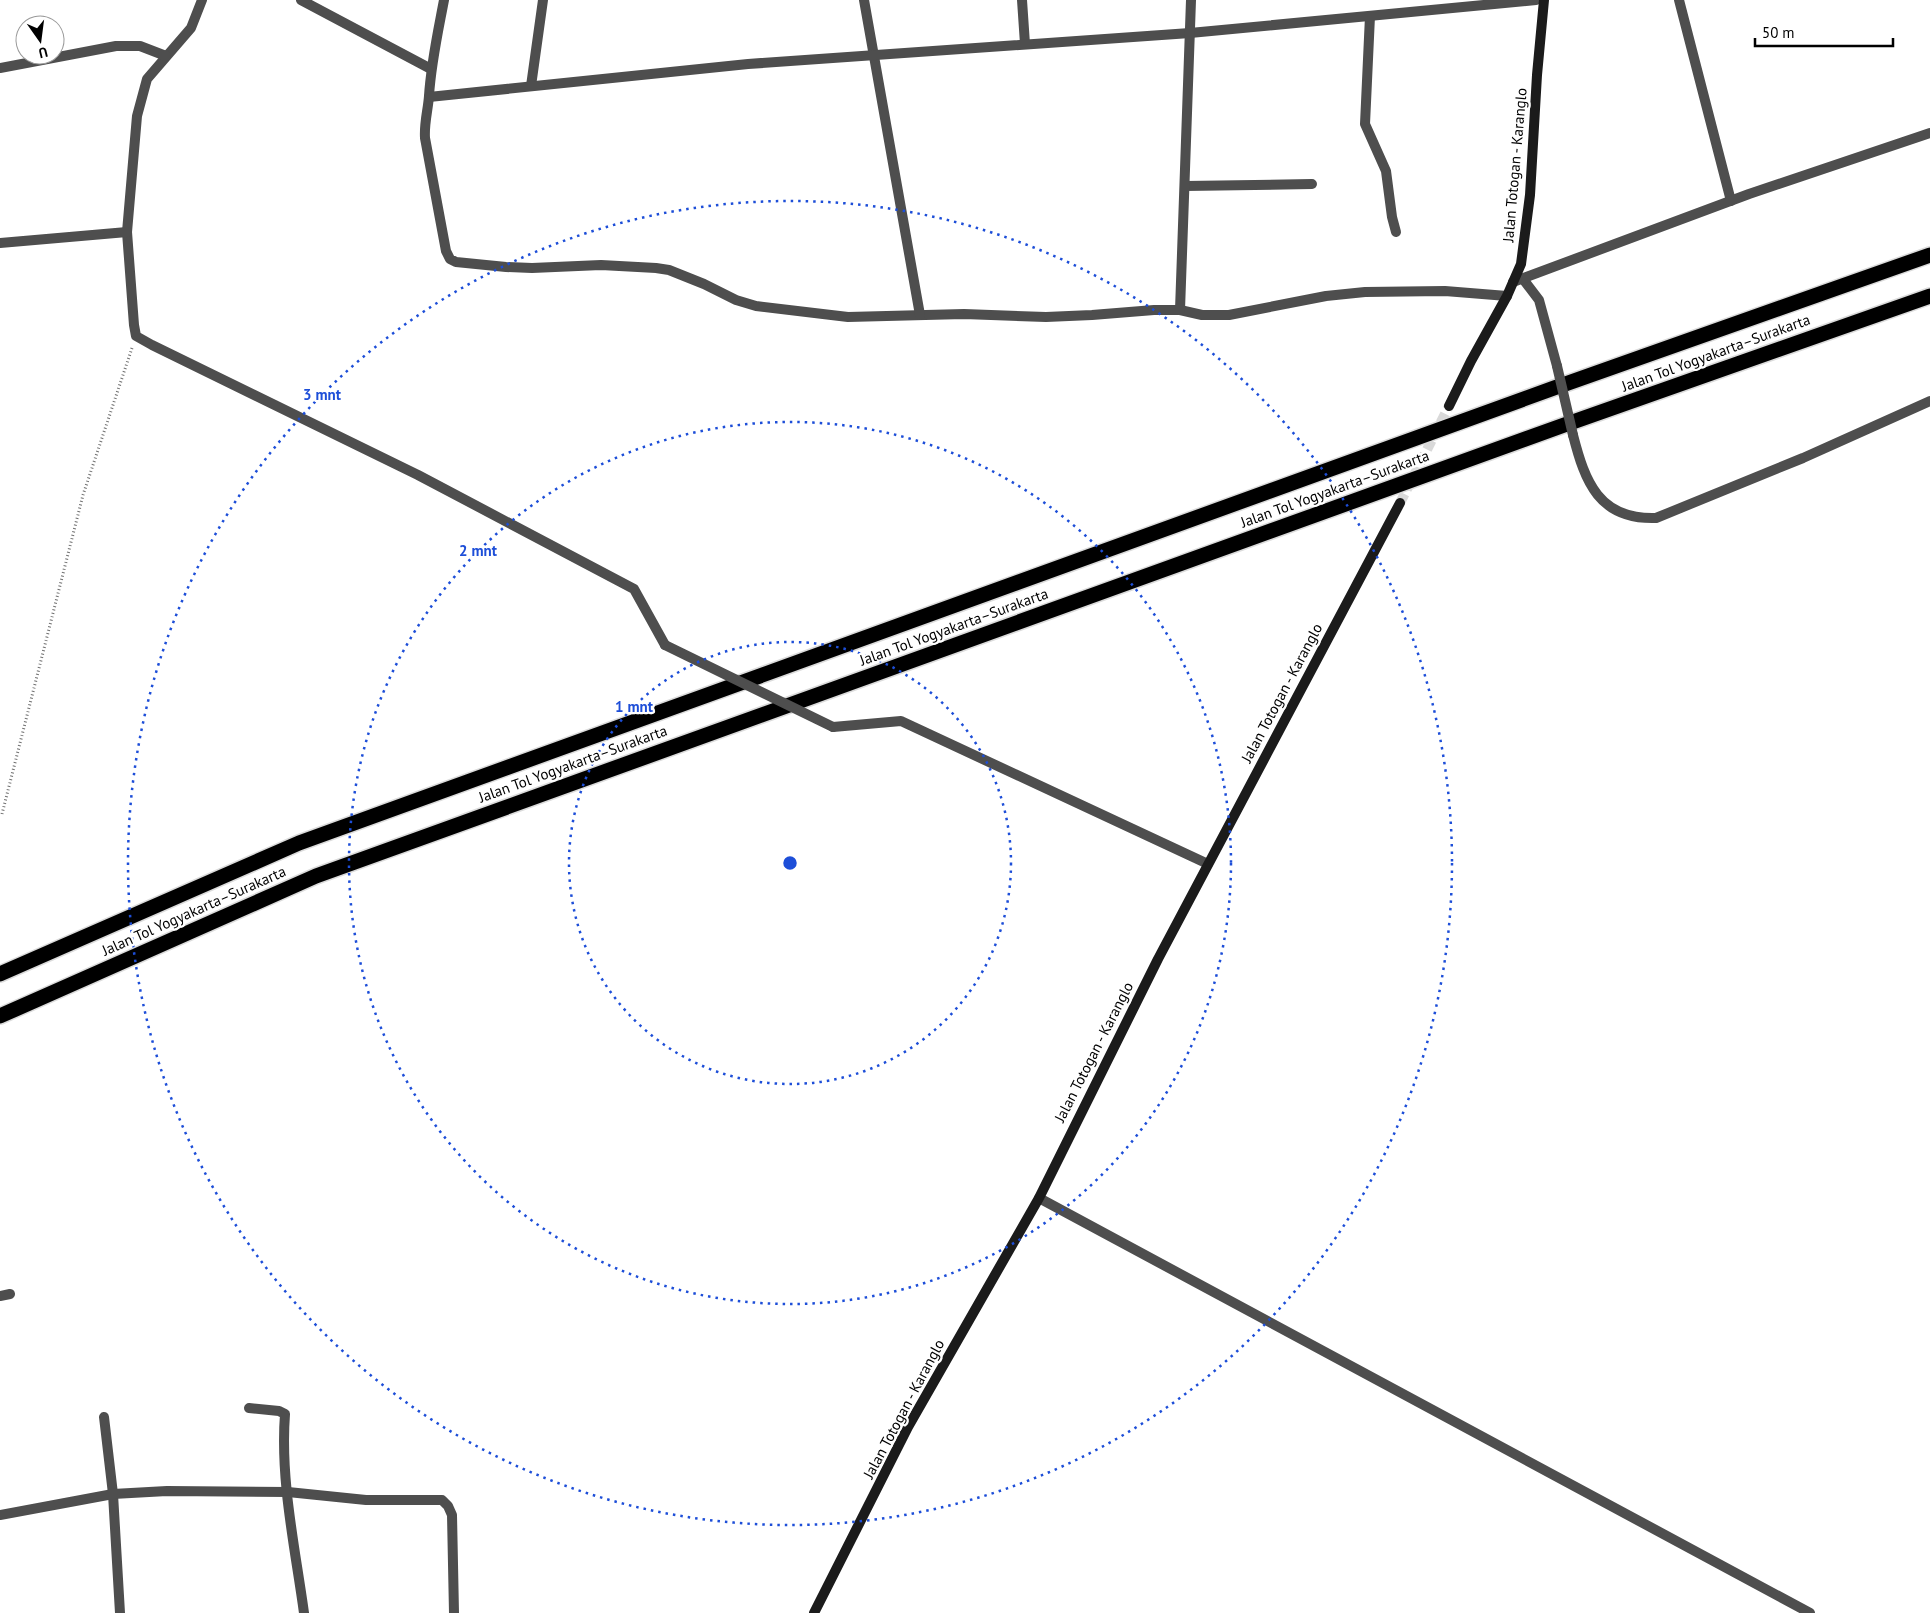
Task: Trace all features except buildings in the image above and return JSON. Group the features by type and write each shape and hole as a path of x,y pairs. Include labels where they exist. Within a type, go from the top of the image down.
{"highway":[{"name":"Jalan Tol Yogyakarta–Surakarta","path":"0,974 298,843 1554,388 1930,255"},
{"name":"Jalan Tol Yogyakarta–Surakarta","path":"0,1016 316,876 1567,424 1930,296"}],"main road":[{"name":"Jalan Totogan - Karanglo","path":"1450,406 1471,361 1507,296 1518,281 1530,196 1537,75 1544,0"},
{"name":"Jalan Totogan - Karanglo","path":"814,1613 908,1427 1039,1198 1128,1018 1400,503"}],"street":[{"path":"202,0 191,28 147,79 137,116 127,232 136,336 418,475 634,589 665,645 833,728 896,720 901,721 1208,864"},
{"path":"301,0 431,69"},
{"path":"444,0 431,69 429,97 424,123 428,160 446,251 450,259 456,262 506,267 601,265 656,268 669,270 704,284 736,300 756,306 848,316 964,314 1046,317 1180,310 1202,315 1229,316 1326,296 1378,291 1454,291 1507,296"},
{"path":"531,86 543,0"},
{"path":"864,0 920,315"},
{"path":"1022,0 1025,44"},
{"path":"1180,310 1191,0"},
{"path":"429,97 748,64 1190,33 1536,0"},
{"path":"1678,0 1732,201"},
{"path":"1370,16 1365,124 1386,171 1392,217 1396,232"},
{"path":"0,68 116,46 140,46 166,56"},
{"path":"1930,133 1732,201 1518,281 1539,300 1581,466 1592,490 1613,508 1629,515 1656,518 1802,458 1930,401"},
{"path":"1185,186 1312,184"},
{"path":"0,244 127,232"},
{"path":"1039,1198 1810,1613"},
{"path":"249,1408 279,1411 285,1414 284,1455 304,1613"},
{"path":"104,1417 113,1494 120,1613"},
{"path":"0,1515 113,1494 213,1490 288,1492 366,1500 442,1500 448,1506 452,1515 454,1613"}],"path":[{"path":"2,814 83,495 136,336"}],"tunnel":[{"path":"1400,503 1449,406"}]}
